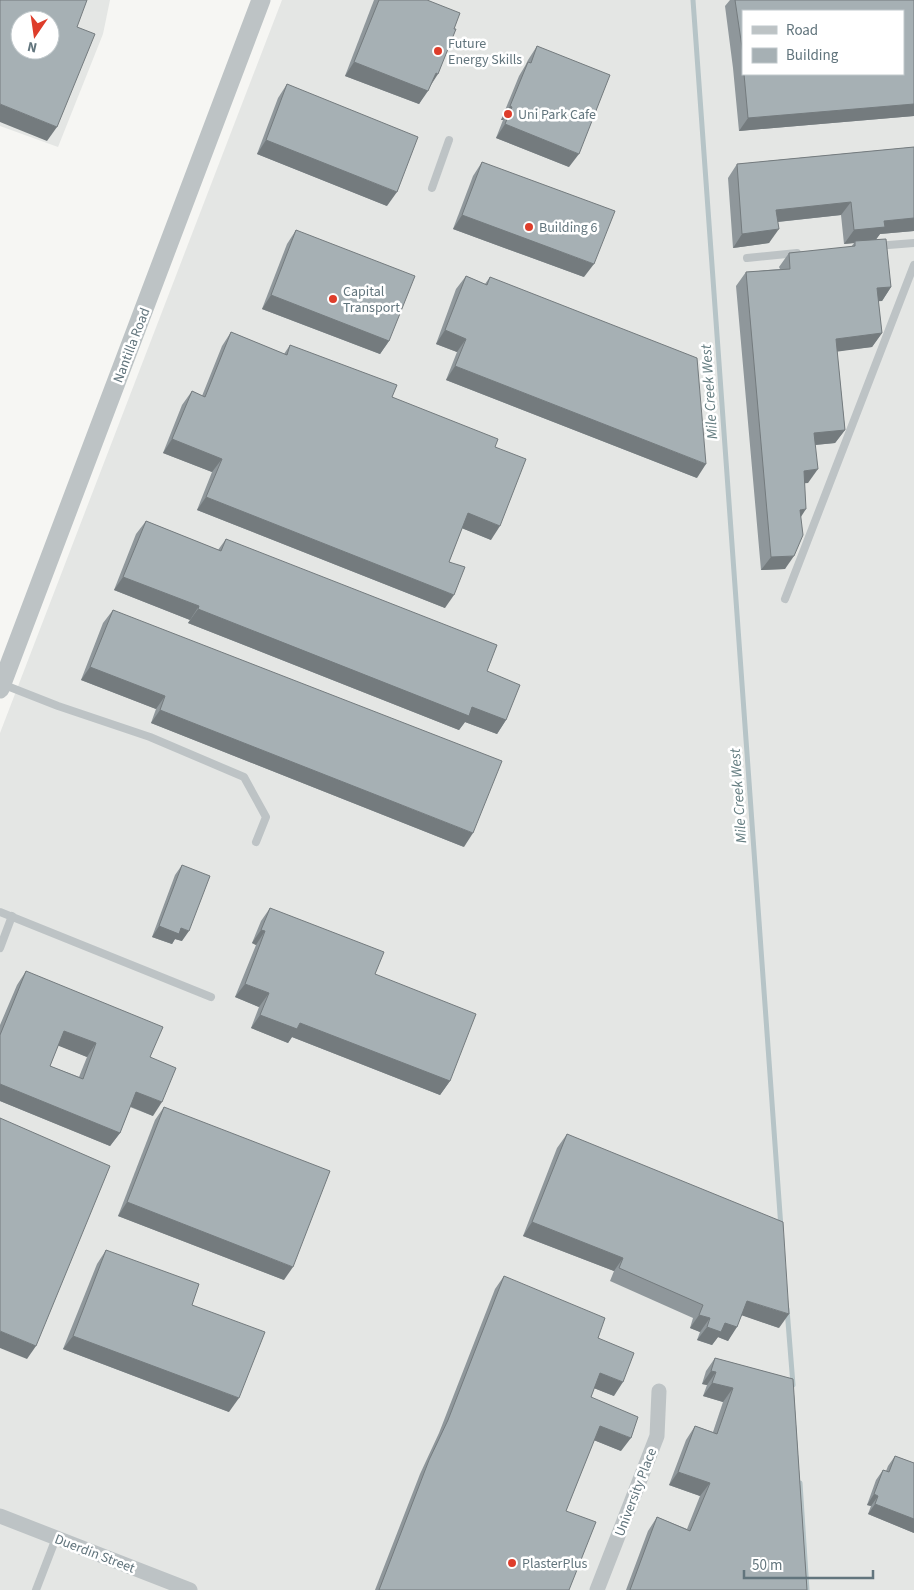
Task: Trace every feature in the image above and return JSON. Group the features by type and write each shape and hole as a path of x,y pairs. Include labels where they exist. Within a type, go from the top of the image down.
{"street":[{"name":"Nantilla Road","path":"1,686 261,0"},
{"name":"University Place","path":"597,1590 657,1436 659,1391"},
{"name":"Duerdin Street","path":"0,1516 190,1590"}],"lane":[{"path":"432,188 449,140"},
{"path":"865,247 914,243"},
{"path":"747,258 806,252"},
{"path":"785,599 914,266"},
{"path":"1,686 150,737 244,777 266,817 256,842"},
{"path":"0,912 211,997"},
{"path":"0,948 12,916"},
{"path":"36,1590 56,1538"}],"shaded area":[{"path":"0,0 110,0 103,34 58,147 0,126"},
{"path":"282,0 914,0 914,1590 0,1590 0,733"}],"building":[{"path":"0,0 87,0 77,27 95,34 57,127 0,104"},
{"path":"379,0 427,0 460,13 454,29 456,29 438,74 436,73 428,91 354,62"},
{"path":"735,0 914,0 914,104 748,118 744,75 904,75 904,10 742,10 742,47"},
{"path":"537,46 610,75 579,154 505,124 512,107 510,106 528,62 531,63"},
{"path":"287,84 418,137 397,192 266,140"},
{"path":"914,147 914,218 884,221 885,227 854,230 851,202 776,210 779,229 742,234 737,164"},
{"name":"Building 6","path":"482,162 615,211 594,264 462,215"},
{"name":"Capital Transport","path":"296,230 415,276 389,341 271,295"},
{"path":"886,239 891,287 877,288 882,333 836,339 845,430 814,433 818,469 804,471 806,509 800,510 803,535 794,556 771,557 746,272 790,269 789,253 855,246 855,241"},
{"path":"466,276 487,285 490,277 697,358 706,464 455,366 466,339 445,330"},
{"path":"231,332 287,355 290,345 397,385 392,397 498,439 495,447 526,459 500,526 468,513 449,562 465,567 454,595 206,497 222,459 172,439 192,391 205,397"},
{"path":"146,521 221,551 226,539 497,645 487,671 520,685 506,720 472,707 469,716 198,609 199,606 123,577"},
{"path":"113,610 502,761 473,833 160,710 165,696 90,667"},
{"path":"182,865 210,876 189,931 181,928 179,934 159,926"},
{"path":"270,908 384,952 375,974 476,1014 450,1081 300,1023 297,1029 260,1015 269,993 245,984 265,931 261,930"},
{"path":"26,971 163,1027 150,1057 176,1068 162,1102 136,1092 120,1133 0,1084 0,1035","holes":["64,1031 96,1043 83,1079 50,1066"]},
{"path":"164,1107 330,1171 293,1267 127,1202"},
{"path":"0,1118 110,1166 36,1346 0,1331"},
{"path":"567,1134 783,1222 789,1314 747,1301 737,1327 725,1323 721,1332 707,1327 710,1318 699,1315 703,1305 619,1268 623,1258 532,1222"},
{"path":"106,1250 199,1284 192,1305 265,1332 239,1398 73,1336"},
{"path":"504,1276 605,1318 598,1338 634,1353 623,1382 600,1373 591,1397 638,1417 631,1438 600,1426 566,1511 596,1522 569,1590 379,1590 429,1460 448,1420"},
{"path":"715,1358 793,1379 807,1590 630,1590 657,1517 690,1531 710,1483 678,1472 695,1426 717,1434 733,1388 712,1383 716,1372 711,1371"},
{"path":"895,1456 914,1463 914,1519 875,1504 878,1496 874,1494 883,1470 889,1472"}],"waterway":[{"name":"Mile Creek West","path":"693,0 781,1228"},
{"name":"Mile Creek West","path":"787,1309 793,1385"},
{"name":"Mile Creek West","path":"800,1483 807,1590"}],"place":[{"name":"Future Energy Skills","path":"438,51"},
{"name":"Uni Park Cafe","path":"508,114"},
{"name":"Building 6","path":"529,227"},
{"name":"Capital Transport","path":"333,299"},
{"name":"PlasterPlus","path":"512,1563"}]}
